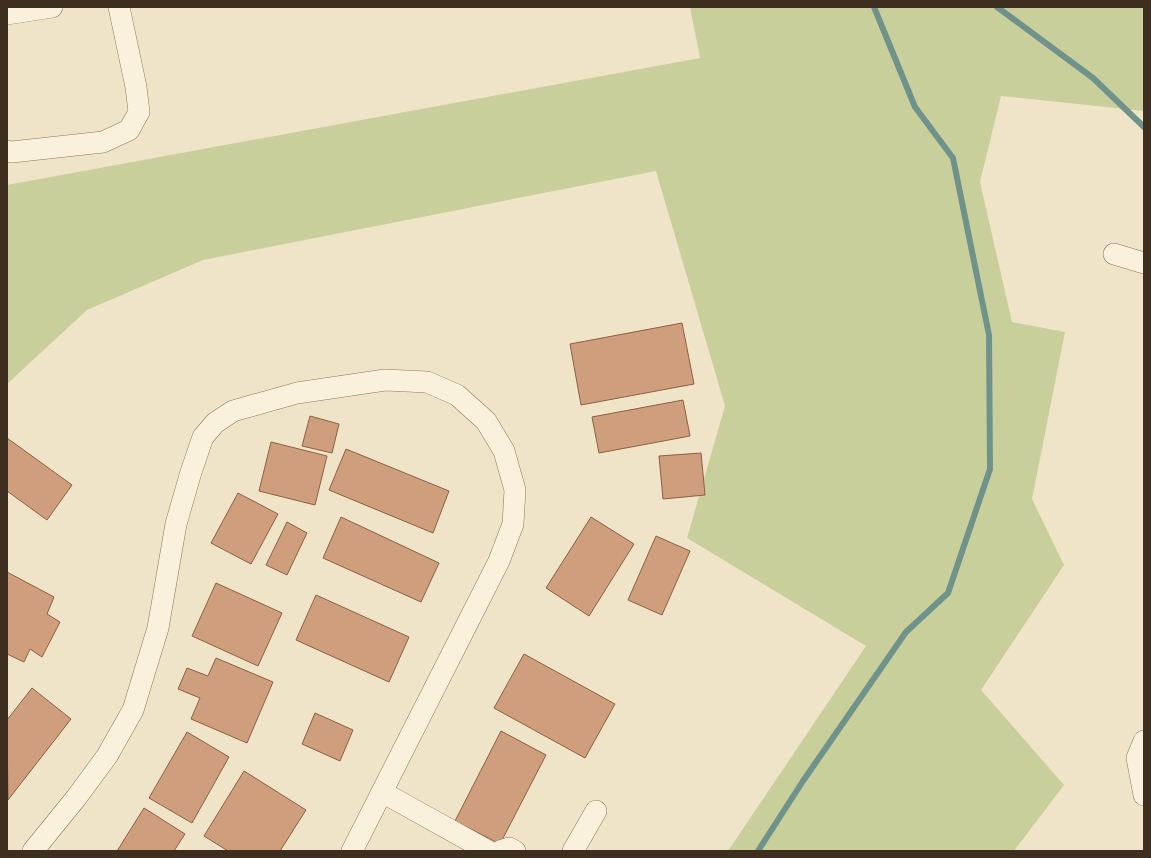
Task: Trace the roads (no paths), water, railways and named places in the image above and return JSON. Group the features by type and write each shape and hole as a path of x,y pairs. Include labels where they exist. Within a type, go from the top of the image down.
{"street":[{"path":"7,14 52,7"},
{"path":"7,151 12,152 103,142 129,130 139,112 136,87 119,7"},
{"path":"1114,254 1144,263"},
{"path":"33,851 103,762 133,710 158,628 176,524 203,437 215,423 233,411 297,393 385,380 427,382 457,395 486,421 504,451 515,490 513,524 499,561 352,851"},
{"path":"1144,741 1137,758 1144,795"},
{"path":"382,792 488,851"},
{"path":"573,851 596,811"},
{"path":"500,851 509,848 515,851"}],"waterway":[{"path":"758,851 803,781 906,632 948,593 990,469 989,335 953,158 915,107 874,7"},
{"path":"997,7 1093,78 1144,127"}]}
